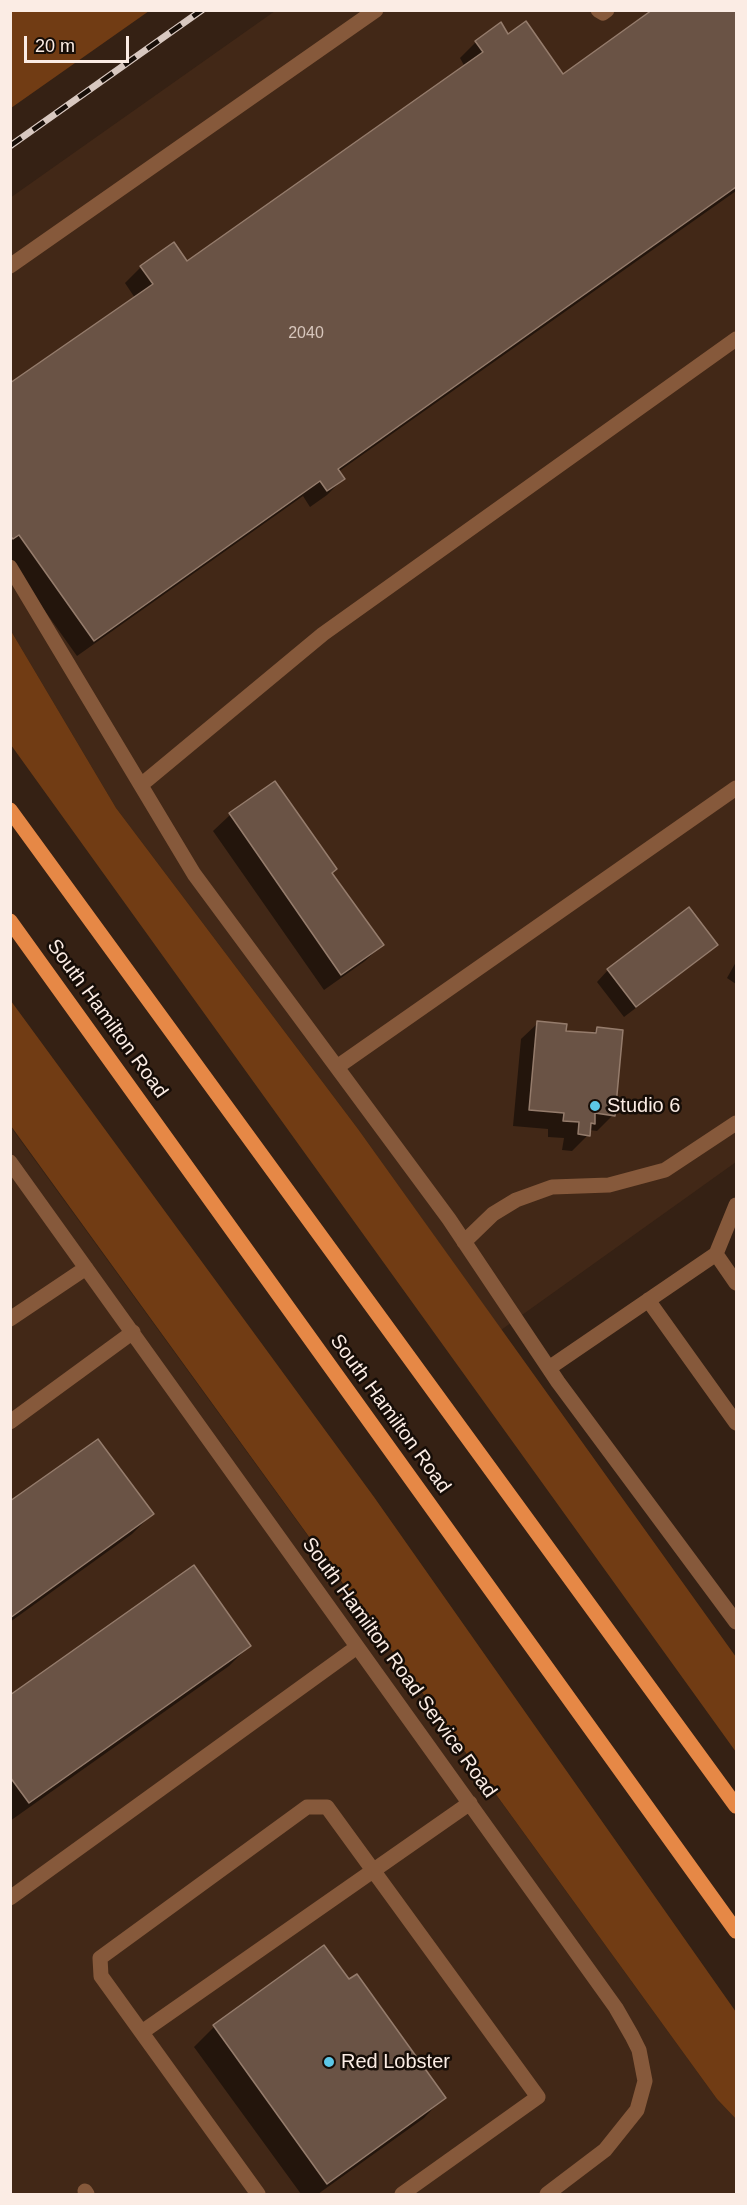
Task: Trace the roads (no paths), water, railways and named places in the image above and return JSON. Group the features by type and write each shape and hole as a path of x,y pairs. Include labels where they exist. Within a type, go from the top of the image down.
{"main road":[{"path":"10,810 736,1806"},
{"name":"South Hamilton Road","path":"10,921 736,1931"}],"street":[{"path":"10,266 376,10"},
{"path":"598,10 603,13 607,10"},
{"path":"141,785 323,634 736,339"},
{"path":"10,567 194,874 464,1242 549,1368 736,1622"},
{"path":"337,1067 736,788"},
{"path":"464,1242 493,1214 516,1200 552,1187 609,1185 665,1170 736,1124"},
{"name":"South Hamilton Road Service Road","path":"10,1162 616,2008 639,2050 645,2081 637,2110 605,2150 547,2194"},
{"path":"549,1368 716,1254 736,1205"},
{"path":"716,1254 736,1283"},
{"path":"10,1319 86,1268"},
{"path":"648,1300 736,1423"},
{"path":"10,1422 133,1332"},
{"path":"10,1898 357,1647"},
{"path":"142,2032 470,1803"},
{"path":"258,2194 101,1976 100,1958 308,1807 327,1807 538,2097 402,2194"}],"railway":[{"path":"10,146 202,10"}],"place":[{"name":"Studio 6","path":"595,1106"},
{"name":"Red Lobster","path":"329,2062"}]}
